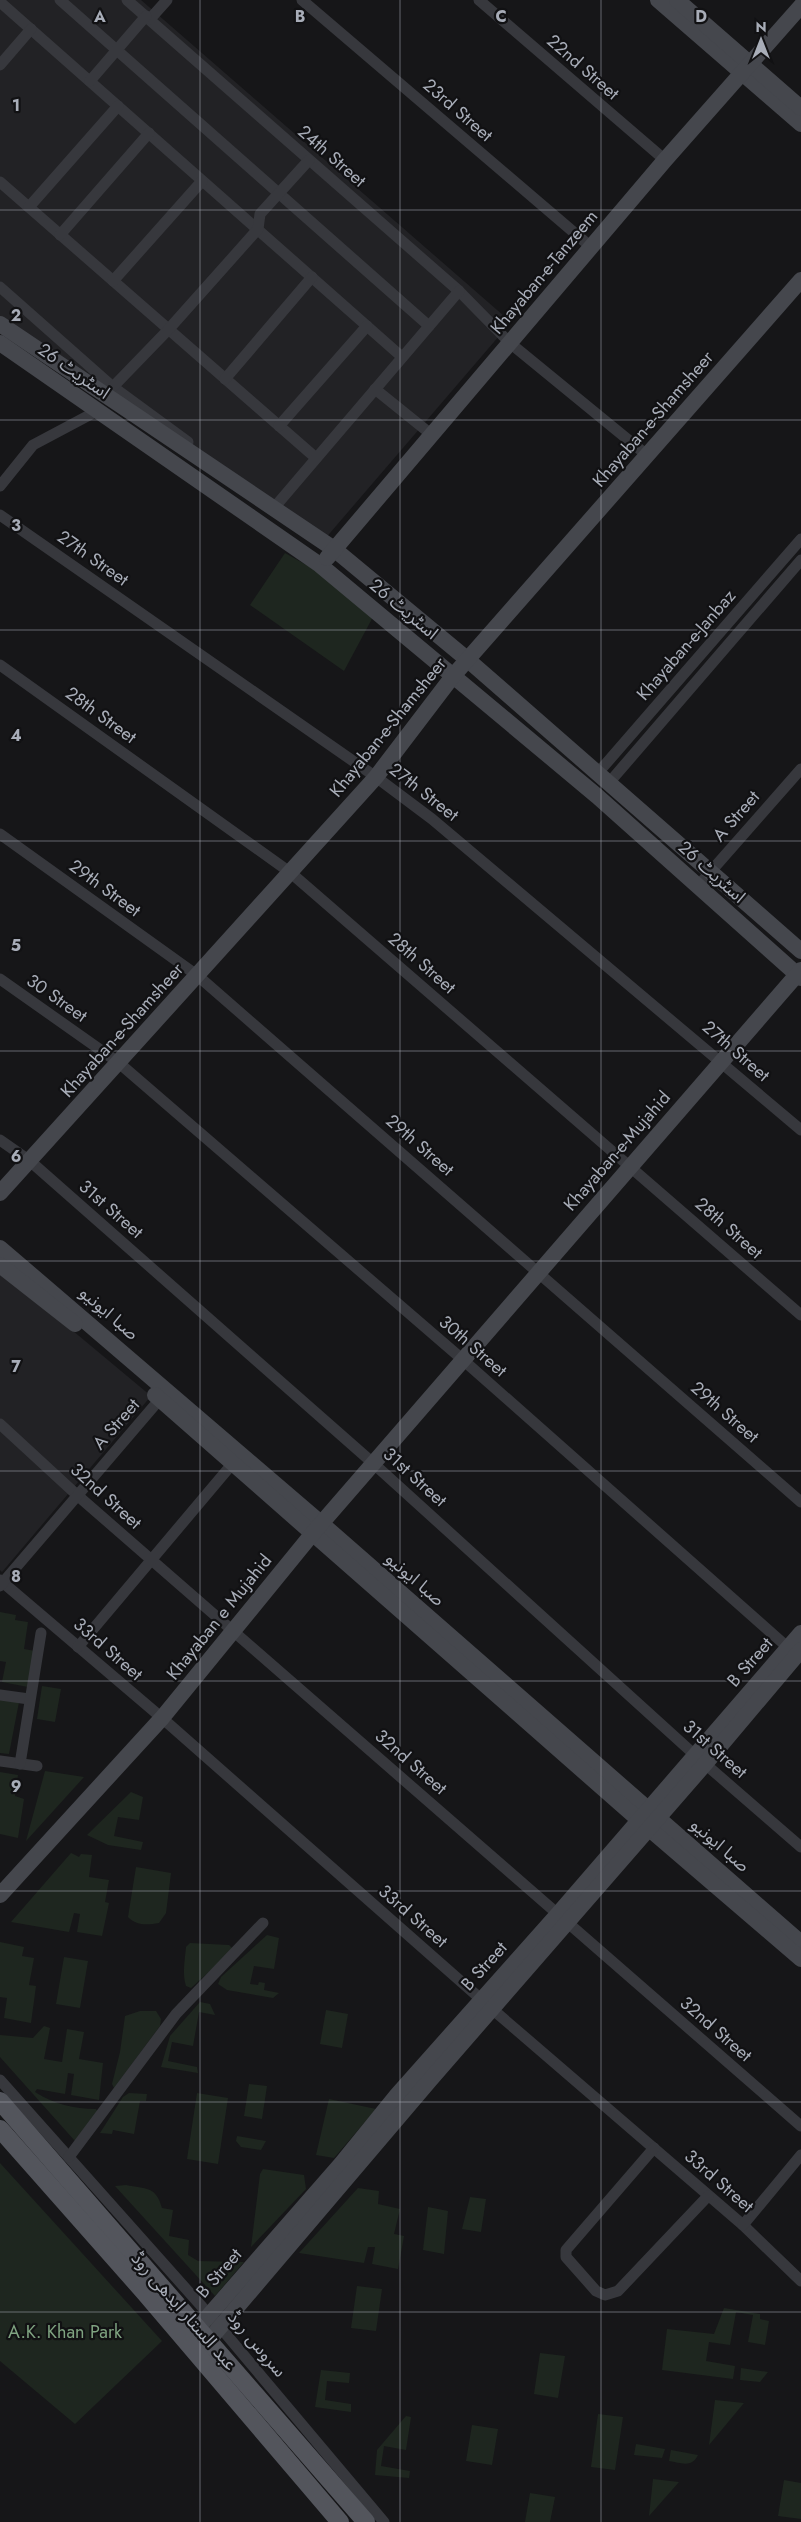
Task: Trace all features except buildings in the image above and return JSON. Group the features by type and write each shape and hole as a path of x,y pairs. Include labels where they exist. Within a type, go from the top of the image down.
{"main road":[{"path":"658,0 745,68 801,108"},
{"path":"677,0 801,124"},
{"name":"Khayaban-e-Tanzeem","path":"320,565 432,436 665,160 801,6"},
{"name":"Khayaban-e-Shamsheer","path":"0,1193 376,777 453,676 801,280"},
{"name":"اسٹریٹ 26","path":"0,324 110,391 334,549 468,660 801,951"},
{"name":"اسٹریٹ 26","path":"0,343 320,565 597,796 800,974"},
{"name":"Khayaban-e-Mujahid","path":"462,1359 800,974"},
{"name":"صبا ایونیو","path":"0,1248 648,1819 801,1959"},
{"name":"صبا ایونیو","path":"0,1265 68,1319 233,1463 318,1528"},
{"name":"Khayaban e Mujahid","path":"0,1895 162,1718 318,1528 462,1359"},
{"name":"B Street","path":"209,2327 486,2004 797,1653 801,1633"},
{"name":"صبا ایونیو","path":"648,1819 801,1943"},
{"name":"عبد الستار ایدھی روڈ","path":"0,2101 209,2327 315,2452 366,2522"},
{"name":"عبد الستار ایدھی روڈ","path":"0,2130 145,2293 340,2522"}],"street":[{"path":"60,0 429,326"},
{"name":"24th Street","path":"127,0 459,291 510,343 648,456"},
{"path":"90,81 116,50 167,0"},
{"name":"23rd Street","path":"302,0 591,247"},
{"name":"22nd Street","path":"478,0 665,160"},
{"path":"0,2 402,357"},
{"path":"0,65 31,29"},
{"path":"29,207 118,106"},
{"path":"60,235 149,133"},
{"path":"0,288 110,391 168,330 258,229 260,214 309,160"},
{"path":"113,281 202,180"},
{"path":"1,186 29,207 316,458"},
{"path":"225,379 312,277"},
{"path":"274,507 459,291"},
{"path":"279,426 367,326"},
{"path":"375,389 432,436"},
{"path":"0,486 33,445 97,411"},
{"name":"27th Street","path":"0,515 432,818 722,1061 801,1130"},
{"name":"Khayaban-e-Janbaz","path":"603,779 801,539"},
{"name":"Khayaban-e-Janbaz","path":"603,779 801,560"},
{"name":"28th Street","path":"0,664 291,873 801,1315"},
{"name":"A Street","path":"698,886 801,769"},
{"name":"29th Street","path":"0,834 198,976 539,1271 801,1502"},
{"name":"30 Street","path":"0,979 119,1063"},
{"name":"30th Street","path":"119,1063 462,1359 797,1653"},
{"name":"31st Street","path":"0,1140 30,1161 374,1464 701,1760 801,1847"},
{"name":"A Street","path":"1,1583 160,1399"},
{"name":"32nd Street","path":"0,1424 76,1495 152,1559 801,2126"},
{"path":"78,1647 233,1463"},
{"name":"33rd Street","path":"1,1583 162,1718 486,2004 743,2225 801,2281"},
{"path":"20,1764 41,1633"},
{"path":"0,1695 30,1699"},
{"path":"0,1761 37,1766"},
{"path":"69,2157 176,2014 262,1923"},
{"name":"سروس روڈ","path":"0,2080 69,2157 209,2327"},
{"path":"654,2148 566,2250 566,2257 596,2291 606,2295 618,2291 708,2196"},
{"path":"743,2225 801,2155"},
{"path":"315,2452 384,2522"}],"shaded area":[{"path":"0,0 141,0 511,322 324,540 0,321"},
{"path":"0,1270 151,1396 2,1572 0,1570"}],"green space":[{"path":"285,553 319,572 374,615 344,671 250,605"},
{"path":"0,1612 16,1615 15,1620 28,1622 24,1649 35,1651 28,1687 2,1682 6,1662 0,1661"},
{"path":"42,1686 61,1689 55,1722 37,1719"},
{"path":"0,1699 19,1702 9,1754 0,1753"},
{"path":"45,1771 84,1777 26,1841"},
{"path":"0,1772 18,1775 15,1796 24,1799 18,1838 0,1834"},
{"path":"131,1792 143,1797 139,1820 118,1817 114,1836 143,1842 141,1850 108,1845 87,1835"},
{"path":"71,1853 79,1857 81,1854 92,1855 89,1877 109,1880 105,1902 109,1903 102,1936 77,1932 80,1914 74,1913 69,1932 11,1922"},
{"path":"136,1867 171,1873 166,1913 159,1923 142,1924 128,1917"},
{"path":"267,1935 279,1938 274,1969 254,1966 250,1984 258,1985 259,1982 265,1983 264,1990 279,1993 273,1998 227,1990 218,1984 221,1977"},
{"path":"0,1942 24,1947 22,1956 34,1958 29,1985 36,1986 31,2023 4,2018 7,1998 0,1997"},
{"path":"190,1943 229,1945 232,1948 231,1952 191,1988 186,1986 184,1972 186,1947"},
{"path":"64,1957 88,1961 80,2008 56,2004"},
{"path":"200,2002 210,2004 215,2015 199,2012 193,2046 172,2042 168,2061 197,2067 198,2073 161,2067 170,2036"},
{"path":"326,2010 348,2014 342,2048 320,2044"},
{"path":"140,2011 156,2011 161,2019 160,2026 114,2088 112,2084 120,2052 125,2016"},
{"path":"44,2026 50,2028 44,2059 62,2062 67,2029 84,2032 79,2059 103,2063 99,2100 71,2095 74,2074 68,2073 65,2094 37,2089 35,2092 49,2100 64,2105 96,2109 98,2112 75,2141 0,2057 0,2035 33,2038"},
{"path":"249,2084 267,2086 262,2119 244,2116"},
{"path":"129,2093 147,2094 146,2101 140,2101 134,2134 113,2130 112,2134 100,2133 123,2097"},
{"path":"197,2093 228,2098 218,2164 187,2159"},
{"path":"329,2099 376,2109 334,2158 316,2155"},
{"path":"237,2136 266,2141 261,2150 241,2147 236,2141"},
{"name":"A.K. Khan Park","path":"0,2163 162,2341 75,2424 0,2361"},
{"path":"263,2169 304,2175 306,2189 251,2247 260,2174"},
{"path":"126,2185 145,2188 153,2192 160,2201 162,2208 173,2210 169,2236 189,2240 188,2255 198,2261 244,2262 215,2296 115,2186"},
{"path":"358,2188 379,2191 378,2204 400,2209 394,2234 404,2236 398,2269 372,2264 375,2247 368,2247 364,2263 299,2253"},
{"path":"470,2197 486,2199 481,2232 462,2229"},
{"path":"428,2207 448,2211 444,2254 423,2250"},
{"path":"357,2286 382,2289 376,2331 351,2328"},
{"path":"724,2308 760,2314 760,2319 769,2321 765,2345 748,2342 753,2315 736,2312 730,2345 709,2342 706,2361 735,2366 733,2379 662,2370 667,2329 714,2334"},
{"path":"540,2353 565,2356 558,2398 534,2394"},
{"path":"741,2368 768,2372 760,2382 740,2380"},
{"path":"321,2370 350,2373 349,2383 327,2381 325,2400 351,2404 351,2412 315,2407"},
{"path":"715,2400 744,2403 709,2445"},
{"path":"598,2414 623,2417 615,2470 591,2467"},
{"path":"406,2416 411,2417 406,2450 384,2446 381,2466 410,2471 409,2478 375,2475 377,2450"},
{"path":"472,2425 498,2429 492,2465 466,2461"},
{"path":"636,2444 665,2449 662,2458 634,2455"},
{"path":"671,2450 698,2455 693,2462 686,2464 678,2463 669,2461"},
{"path":"653,2479 679,2482 649,2516"},
{"path":"784,2480 801,2483 801,2519 778,2516"},
{"path":"530,2493 555,2497 550,2522 525,2522"}]}
